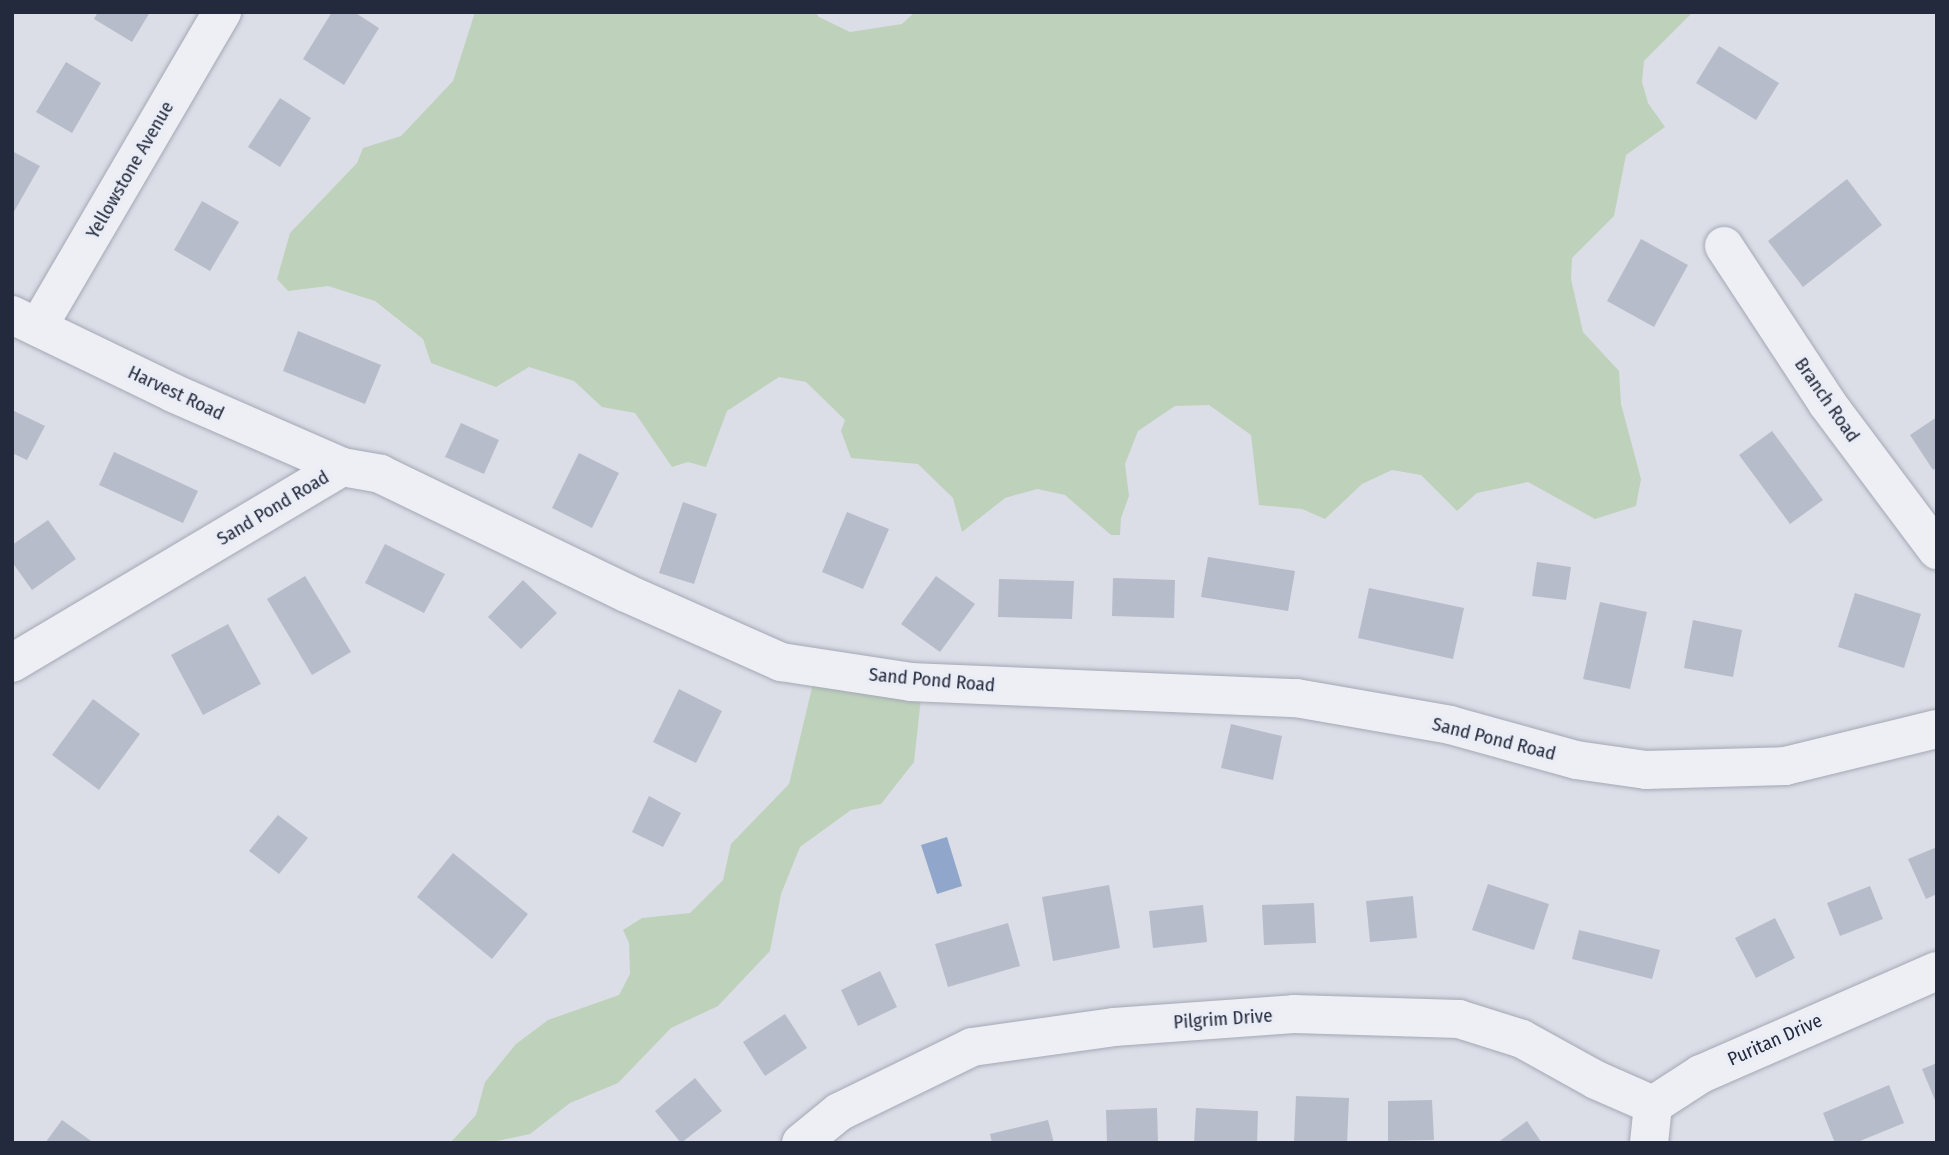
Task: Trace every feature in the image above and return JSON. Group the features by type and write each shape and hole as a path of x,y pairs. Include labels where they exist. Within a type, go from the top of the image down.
{"street":[{"name":"Yellowstone Avenue","path":"25,321 222,12"},
{"name":"Branch Road","path":"1724,246 1827,403 1937,550"},
{"name":"Harvest Road","path":"25,321 173,393 342,467"},
{"name":"Sand Pond Road","path":"12,663 342,467 380,474 626,593 781,662 911,682 1296,698 1450,725 1576,760 1646,770 1785,766 1937,729"},
{"name":"Puritan Drive","path":"1653,1105 1701,1074 1937,971"},
{"name":"Pilgrim Drive","path":"801,1143 839,1112 972,1047 1114,1027 1294,1013 1459,1019 1522,1039 1595,1080 1653,1105"},
{"path":"1648,1143 1653,1105"}],"green space":[{"path":"475,12 815,12 819,17 850,32 902,24 915,12 1693,12 1644,61 1642,82 1648,103 1665,127 1626,155 1614,216 1572,258 1571,279 1583,332 1619,371 1621,404 1641,479 1636,506 1595,519 1528,482 1477,493 1457,511 1421,475 1392,470 1362,484 1325,519 1302,509 1259,505 1251,435 1209,405 1175,406 1138,431 1125,464 1129,496 1121,518 1120,535 1111,535 1065,495 1037,489 1005,498 962,532 953,498 918,464 851,458 841,431 845,420 806,382 779,377 727,411 706,467 688,462 672,467 635,413 602,407 574,381 529,367 496,387 431,363 423,339 375,301 328,286 288,291 277,279 290,233 357,163 363,148 401,136 453,81"},
{"path":"815,675 922,689 914,762 881,804 851,810 800,847 781,894 770,951 718,1006 671,1028 618,1083 570,1103 530,1134 488,1143 450,1143 476,1115 485,1082 516,1044 548,1020 619,995 630,974 629,943 623,930 642,918 690,913 723,880 731,844 789,784"}],"water":[{"path":"947,837 962,886 937,894 921,845"}],"building":[{"path":"98,12 150,12 132,42 94,19"},
{"path":"332,12 354,12 379,28 344,85 303,59"},
{"path":"1719,46 1779,83 1756,120 1696,83"},
{"path":"66,62 101,83 72,133 36,112"},
{"path":"280,98 311,118 280,167 248,147"},
{"path":"12,151 40,166 12,215"},
{"path":"1847,179 1882,225 1803,287 1768,241"},
{"path":"202,201 239,222 210,271 174,250"},
{"path":"1641,239 1688,265 1654,327 1607,301"},
{"path":"298,331 381,365 365,404 283,371"},
{"path":"12,410 45,426 27,460 12,453"},
{"path":"1937,417 1937,467 1933,470 1910,435"},
{"path":"461,423 499,440 484,474 445,457"},
{"path":"1772,431 1823,500 1790,524 1739,455"},
{"path":"114,452 198,491 183,523 99,485"},
{"path":"579,453 619,473 592,528 552,508"},
{"path":"683,502 717,514 694,584 659,573"},
{"path":"847,512 889,529 863,589 822,572"},
{"path":"48,520 76,559 32,590 12,562 12,545"},
{"path":"385,544 445,574 424,613 365,583"},
{"path":"1208,557 1295,571 1288,611 1201,597"},
{"path":"1537,562 1571,567 1566,600 1532,596"},
{"path":"305,576 351,652 312,675 267,599"},
{"path":"936,576 975,604 940,652 901,624"},
{"path":"1113,578 1175,580 1174,618 1112,616"},
{"path":"999,579 1074,581 1072,619 998,617"},
{"path":"523,580 557,613 521,649 488,617"},
{"path":"1369,588 1464,608 1453,659 1358,638"},
{"path":"1855,593 1921,614 1904,668 1838,647"},
{"path":"1600,602 1647,612 1630,689 1583,679"},
{"path":"1693,620 1742,630 1733,677 1684,668"},
{"path":"228,624 261,684 203,715 171,655"},
{"path":"679,689 722,711 696,763 653,742"},
{"path":"93,699 140,734 99,790 52,755"},
{"path":"1231,724 1282,736 1273,780 1221,768"},
{"path":"649,796 681,813 663,847 632,832"},
{"path":"278,815 308,838 279,874 249,851"},
{"path":"1937,847 1937,894 1926,899 1908,859"},
{"path":"453,853 528,914 492,959 417,897"},
{"path":"1488,884 1549,904 1534,950 1472,930"},
{"path":"1109,885 1120,948 1053,961 1042,897"},
{"path":"1870,886 1883,919 1840,936 1827,903"},
{"path":"1413,896 1417,938 1370,942 1366,901"},
{"path":"1314,903 1316,943 1264,945 1262,905"},
{"path":"1203,905 1207,942 1153,948 1149,911"},
{"path":"1775,918 1795,958 1756,978 1735,938"},
{"path":"1008,923 1020,966 948,987 935,944"},
{"path":"1579,930 1660,950 1652,979 1572,959"},
{"path":"880,971 897,1007 858,1026 841,990"},
{"path":"785,1014 807,1048 765,1076 743,1042"},
{"path":"1937,1063 1937,1105 1922,1069"},
{"path":"695,1078 722,1111 681,1143 655,1111"},
{"path":"1889,1085 1904,1123 1855,1143 1835,1143 1823,1113"},
{"path":"1296,1096 1349,1098 1347,1143 1294,1143"},
{"path":"1432,1100 1434,1140 1388,1141 1388,1101"},
{"path":"1157,1108 1158,1143 1107,1143 1106,1110"},
{"path":"1196,1108 1258,1111 1257,1143 1194,1143"},
{"path":"62,1120 94,1143 45,1143"},
{"path":"1048,1120 1054,1143 992,1143 990,1134"},
{"path":"1527,1121 1542,1143 1497,1143"}]}
